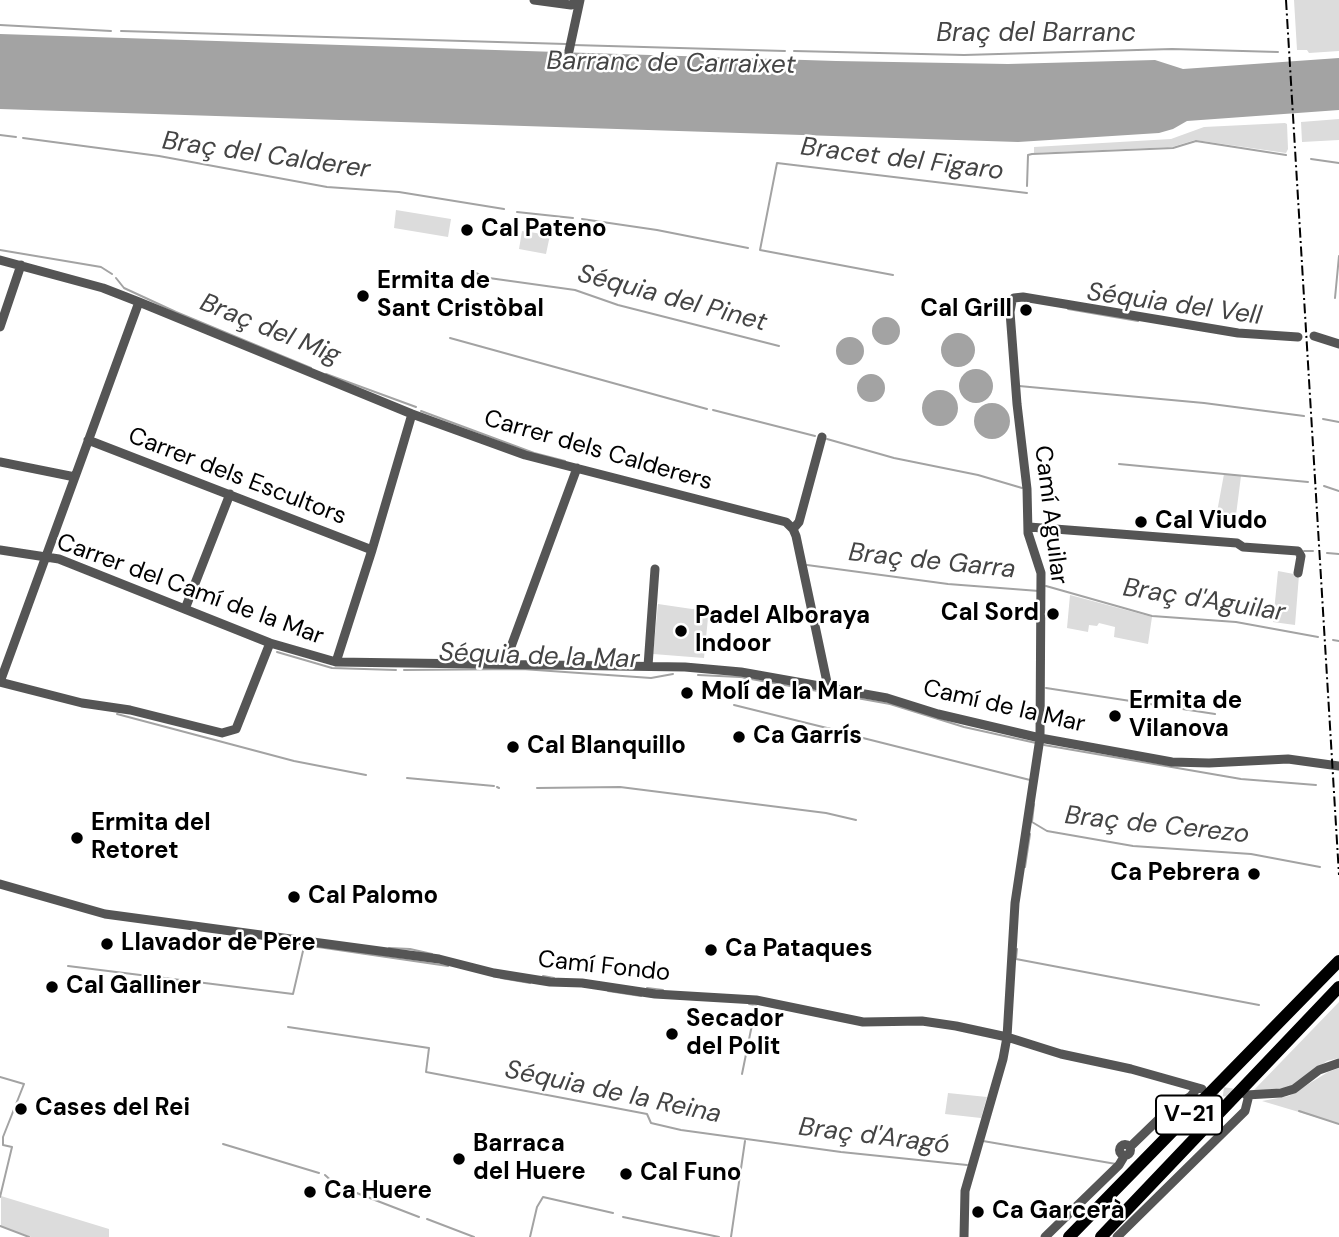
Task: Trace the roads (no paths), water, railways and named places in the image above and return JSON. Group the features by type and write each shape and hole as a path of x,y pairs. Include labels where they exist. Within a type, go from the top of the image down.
{"highway":[{"name":"V-21","path":"1069,1237 1339,961"},
{"name":"V-21","path":"1101,1237 1339,986"}],"street":[{"path":"534,0 577,4 569,51"},
{"name":"Carrer dels Calderers","path":"0,260 103,288 412,414 525,455 786,522 793,529"},
{"path":"0,327 21,265"},
{"name":"Camí Aguilar","path":"964,1237 965,1191 1007,1037 1015,904 1040,738 1041,573 1028,533 1010,312 1014,298 1238,333 1298,337"},
{"path":"139,302 0,682 82,703 130,710 222,733 236,730 270,643"},
{"path":"1314,337 1339,344"},
{"path":"336,662 412,414"},
{"path":"822,437 799,522 793,529 828,687"},
{"name":"Carrer dels Escultors","path":"89,440 372,550"},
{"path":"0,462 75,477"},
{"path":"505,663 577,468"},
{"path":"185,609 230,495"},
{"path":"1029,527 1237,542 1243,547 1298,551 1301,556 1298,573"},
{"name":"Carrer del Camí de la Mar","path":"0,550 59,559 270,643 336,662 648,666 741,672 828,687"},
{"path":"648,666 656,569"},
{"name":"Camí de la Mar","path":"828,687 887,698 938,714 1040,738 1189,764 1287,759 1339,766"},
{"name":"Camí Fondo","path":"0,884 105,915 439,959 550,982 582,983 655,994 756,1000 863,1022 922,1021 956,1026 1199,1088 1161,1117 1127,1151 1119,1165 1045,1237"},
{"path":"1117,1237 1245,1111 1247,1095 1281,1093 1294,1088 1319,1070 1339,1063"}],"water":[{"name":"Barranc de Carraixet","path":"0,34 836,61 1008,64 1155,60 1183,69 1339,58 1339,110 1187,121 1159,133 1018,142 0,109"},
{"path":"886,317 896,321 900,331 896,341 886,345 876,341 872,331 876,321"},
{"path":"958,333 970,338 975,350 970,362 958,367 946,362 941,350 946,338"},
{"path":"850,337 860,341 864,351 860,361 850,365 840,361 836,351 840,341"},
{"path":"976,369 988,374 993,386 988,398 976,403 964,398 959,386 964,374"},
{"path":"871,374 881,378 885,388 881,398 871,402 861,398 857,388 861,378"},
{"path":"940,390 953,395 958,408 953,421 940,426 927,421 922,408 927,395"},
{"path":"992,403 1005,408 1010,421 1005,434 992,439 979,434 974,421 979,408"}],"waterway":[{"name":"Braç del Barranc","path":"0,25 111,31"},
{"name":"Braç del Barranc","path":"121,31 566,44"},
{"name":"Braç del Barranc","path":"573,45 785,51"},
{"name":"Braç del Barranc","path":"794,51 964,55 1172,49 1278,52"},
{"name":"Braç del Calderer","path":"0,135 16,137"},
{"name":"Braç del Calderer","path":"23,138 159,156 327,187 399,192 504,209"},
{"name":"Bracet del Figaro","path":"1027,186 1028,155 1032,154 1173,148 1196,141 1286,155"},
{"name":"Bracet del Figaro","path":"1311,159 1339,163"},
{"name":"Bracet del Figaro","path":"893,275 760,250 777,163 1027,193"},
{"name":"Braç del Calderer","path":"517,212 573,218"},
{"name":"Braç del Calderer","path":"582,219 748,248"},
{"name":"Braç del Mig","path":"0,250 101,267 112,274"},
{"name":"Séquia del Vell","path":"1335,298 1339,256"},
{"name":"Séquia del Pinet","path":"473,272 489,278 575,290 618,305 779,346"},
{"name":"Braç del Mig","path":"116,278 124,288 311,368"},
{"name":"Séquia del Vell","path":"1068,309 1138,321"},
{"path":"450,338 707,409"},
{"name":"Braç del Mig","path":"326,374 416,407"},
{"name":"Séquia del Pinet","path":"1019,386 1204,403 1304,416"},
{"path":"713,410 815,436"},
{"name":"Braç de Garra","path":"421,411 534,453 565,461"},
{"name":"Séquia del Pinet","path":"1323,419 1339,422"},
{"path":"827,439 1022,488"},
{"path":"1119,464 1308,482"},
{"path":"1324,486 1339,491"},
{"path":"1304,551 1313,551"},
{"path":"1327,553 1339,554"},
{"name":"Braç de Garra","path":"807,565 948,584 1039,591"},
{"name":"Braç d'Aguilar","path":"1046,586 1152,616 1236,622 1318,637"},
{"name":"Braç d'Aguilar","path":"1333,640 1339,641"},
{"name":"Séquia de la Mar","path":"277,652 332,668 396,670"},
{"name":"Séquia de la Mar","path":"404,670 522,669 651,678 673,674"},
{"name":"Séquia de la Mar","path":"698,675 740,677 890,704 964,727 1036,743"},
{"name":"Braç de Garra","path":"1046,688 1215,714"},
{"name":"Braç de Cerezo","path":"734,705 831,729"},
{"path":"117,714 294,761 366,775"},
{"name":"Braç de Cerezo","path":"851,735 1030,780"},
{"name":"Séquia de la Mar","path":"1044,745 1241,779 1316,785"},
{"path":"407,778 494,786"},
{"path":"537,788 620,787 826,813 856,820"},
{"name":"Braç de Cerezo","path":"1034,804 1032,822 1047,831 1133,846 1251,854 1320,867"},
{"path":"1025,867 1030,834"},
{"name":"Braç d'Aragó","path":"311,946 448,966"},
{"path":"389,948 432,954"},
{"path":"1017,949 1016,959 1259,1005"},
{"name":"Braç d'Aragó","path":"68,966 293,994 303,951"},
{"path":"543,976 554,978"},
{"name":"Braç d'Aragó","path":"501,978 530,983"},
{"path":"647,988 663,990"},
{"name":"Braç d'Aragó","path":"608,991 641,996"},
{"name":"Braç d'Aragó","path":"742,1074 756,1005 749,1004"},
{"name":"Séquia de la Reina","path":"288,1027 429,1048 426,1072 647,1114 651,1123 681,1130 841,1152 967,1165"},
{"path":"0,1077 24,1084 3,1137 3,1145 12,1147 0,1197"},
{"path":"1299,1111 1339,1124"},
{"path":"731,1237 745,1141"},
{"name":"Braç d'Aragó","path":"983,1141 1116,1164"},
{"path":"223,1144 319,1173"},
{"path":"325,1175 336,1185 419,1217"},
{"path":"530,1237 537,1207 543,1197 613,1213"},
{"path":"623,1217 719,1237"},
{"path":"427,1219 474,1237"},
{"path":"0,1226 29,1237"}],"tunnel":[{"path":"1210,1090 1241,1094"}],"railway":[{"path":"1286,0 1339,875"}],"place":[{"name":"Cal Pateno","path":"467,230"},
{"name":"Ermita de Sant Cristòbal","path":"363,296"},
{"name":"Cal Grill","path":"1026,310"},
{"name":"Cal Viudo","path":"1141,522"},
{"name":"Cal Sord","path":"1053,614"},
{"name":"Padel Alboraya Indoor","path":"681,631"},
{"name":"Molí de la Mar","path":"687,693"},
{"name":"Ermita de Vilanova","path":"1115,716"},
{"name":"Ca Garrís","path":"739,737"},
{"name":"Cal Blanquillo","path":"513,747"},
{"name":"Ermita del Retoret","path":"77,838"},
{"name":"Ca Pebrera","path":"1254,874"},
{"name":"Cal Palomo","path":"294,897"},
{"name":"Llavador de Pere","path":"107,944"},
{"name":"Ca Pataques","path":"711,950"},
{"name":"Cal Galliner","path":"52,987"},
{"name":"Secador del Polit","path":"672,1034"},
{"name":"Cases del Rei","path":"21,1109"},
{"name":"Barraca del Huere","path":"459,1159"},
{"name":"Cal Funo","path":"626,1174"},
{"name":"Ca Huere","path":"310,1192"},
{"name":"Ca Garcerà","path":"978,1212"}]}
